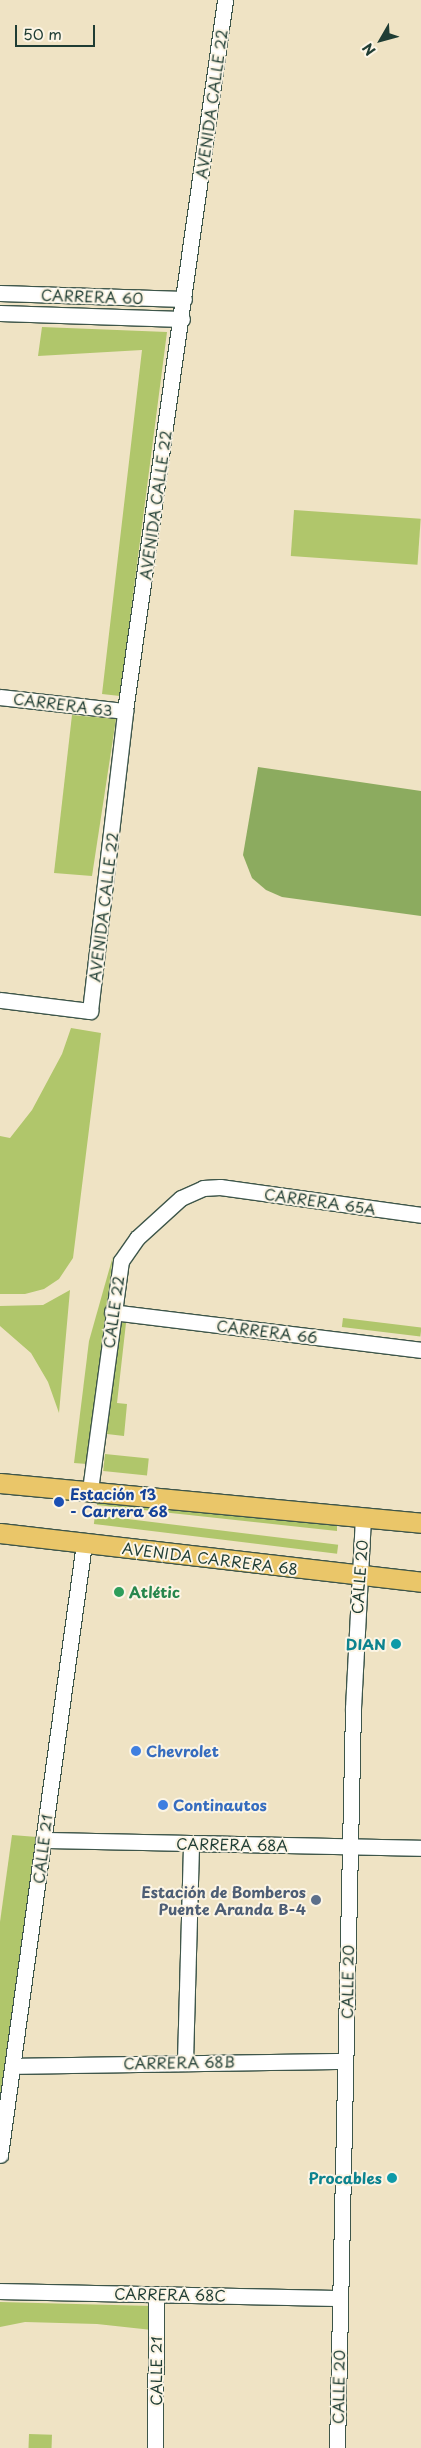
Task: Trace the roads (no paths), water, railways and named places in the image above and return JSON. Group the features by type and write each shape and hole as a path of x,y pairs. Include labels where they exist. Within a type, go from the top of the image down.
{"main road":[{"path":"0,1483 90,1490 421,1523"},
{"name":"AVENIDA CARRERA 68","path":"0,1533 421,1582"}],"street":[{"name":"AVENIDA CALLE 22","path":"0,1000 90,1011 125,711 182,319 225,0"},
{"name":"CARRERA 60","path":"0,293 184,299"},
{"path":"23,314 25,294"},
{"name":"CARRERA 60","path":"0,313 182,319"},
{"name":"CARRERA 63","path":"0,697 125,711"},
{"name":"CARRERA 65A","path":"220,1186 421,1215"},
{"name":"CALLE 22","path":"90,1490 112,1312 121,1261 137,1238 181,1198 203,1188 220,1186"},
{"name":"CARRERA 66","path":"112,1312 421,1350"},
{"name":"CALLE 20","path":"337,2448 350,1846 359,1576 363,1517"},
{"name":"CALLE 21","path":"0,2155 84,1543"},
{"name":"CARRERA 68A","path":"43,1840 421,1848"},
{"path":"186,2061 190,1843"},
{"name":"CARRERA 68B","path":"13,2066 186,2061 345,2061"},
{"name":"CARRERA 68C","path":"0,2291 340,2298"},
{"name":"CALLE 21","path":"155,2448 156,2294"}],"place":[{"name":"Estación 13 - Carrera 68","path":"59,1502"},
{"name":"Atlétic","path":"119,1592"},
{"name":"DIAN","path":"396,1644"},
{"name":"Chevrolet","path":"136,1751"},
{"name":"Continautos","path":"163,1805"},
{"name":"Estación de Bomberos Puente Aranda B-4","path":"316,1900"},
{"name":"Procables","path":"392,2178"}]}
